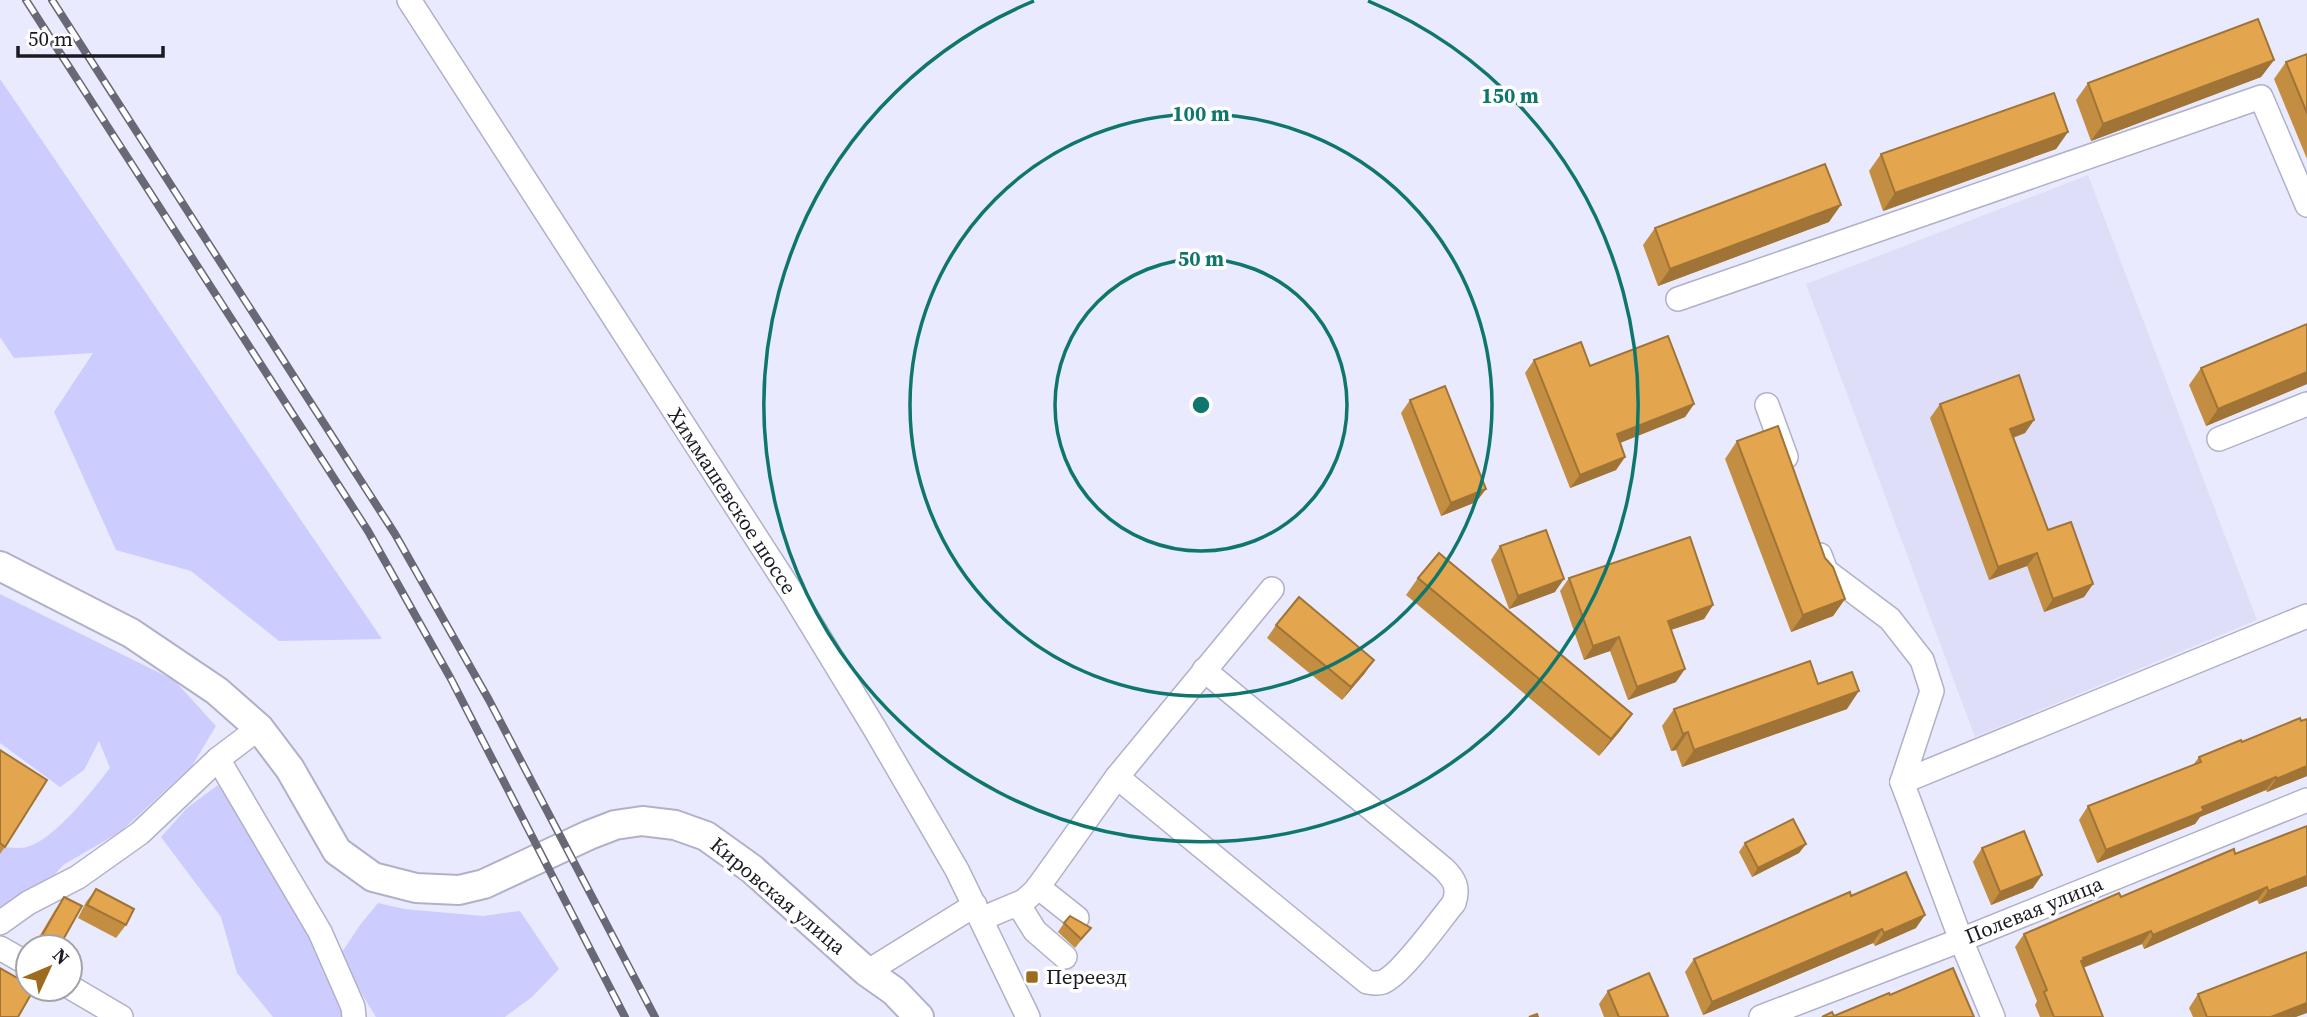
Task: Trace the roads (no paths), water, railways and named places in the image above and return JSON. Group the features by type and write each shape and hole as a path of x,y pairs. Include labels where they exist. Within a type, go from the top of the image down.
{"main road":[{"name":"Кировская улица","path":"0,567 131,633 217,691 259,728 290,769 337,851 373,877 416,888 459,890 484,884 615,825 657,821 690,829 719,844 752,869 867,972 894,991 919,1017"}],"street":[{"name":"Химмашевское шоссе","path":"409,0 794,596 875,729 978,912 1028,1017"},
{"path":"1678,299 2261,97 2307,205"},
{"path":"2219,439 2307,404"},
{"path":"1768,405 1794,482"},
{"path":"1812,533 1826,571 1890,619 1922,660 1932,691 1902,782 1993,1017"},
{"path":"867,972 978,912 1024,901 1038,887 1117,777 1272,589"},
{"path":"1902,782 2307,616"},
{"path":"1117,777 1367,982 1376,984 1386,981 1454,903 1456,884 1444,869 1204,670"},
{"path":"0,923 28,903 78,877 140,833 218,759 259,728"},
{"path":"218,759 320,932 353,1007 354,1017"},
{"name":"Полевая улица","path":"1760,1017 1961,940 2307,800"},
{"path":"1038,887 1077,918"},
{"path":"1018,904 1035,931 1065,957"},
{"path":"84,995 121,1017"}],"railway":[{"path":"26,0 368,531 451,679 625,1017"},
{"path":"52,0 395,534 489,700 655,1017"}],"place":[{"name":"Переезд","path":"1032,977"}]}
